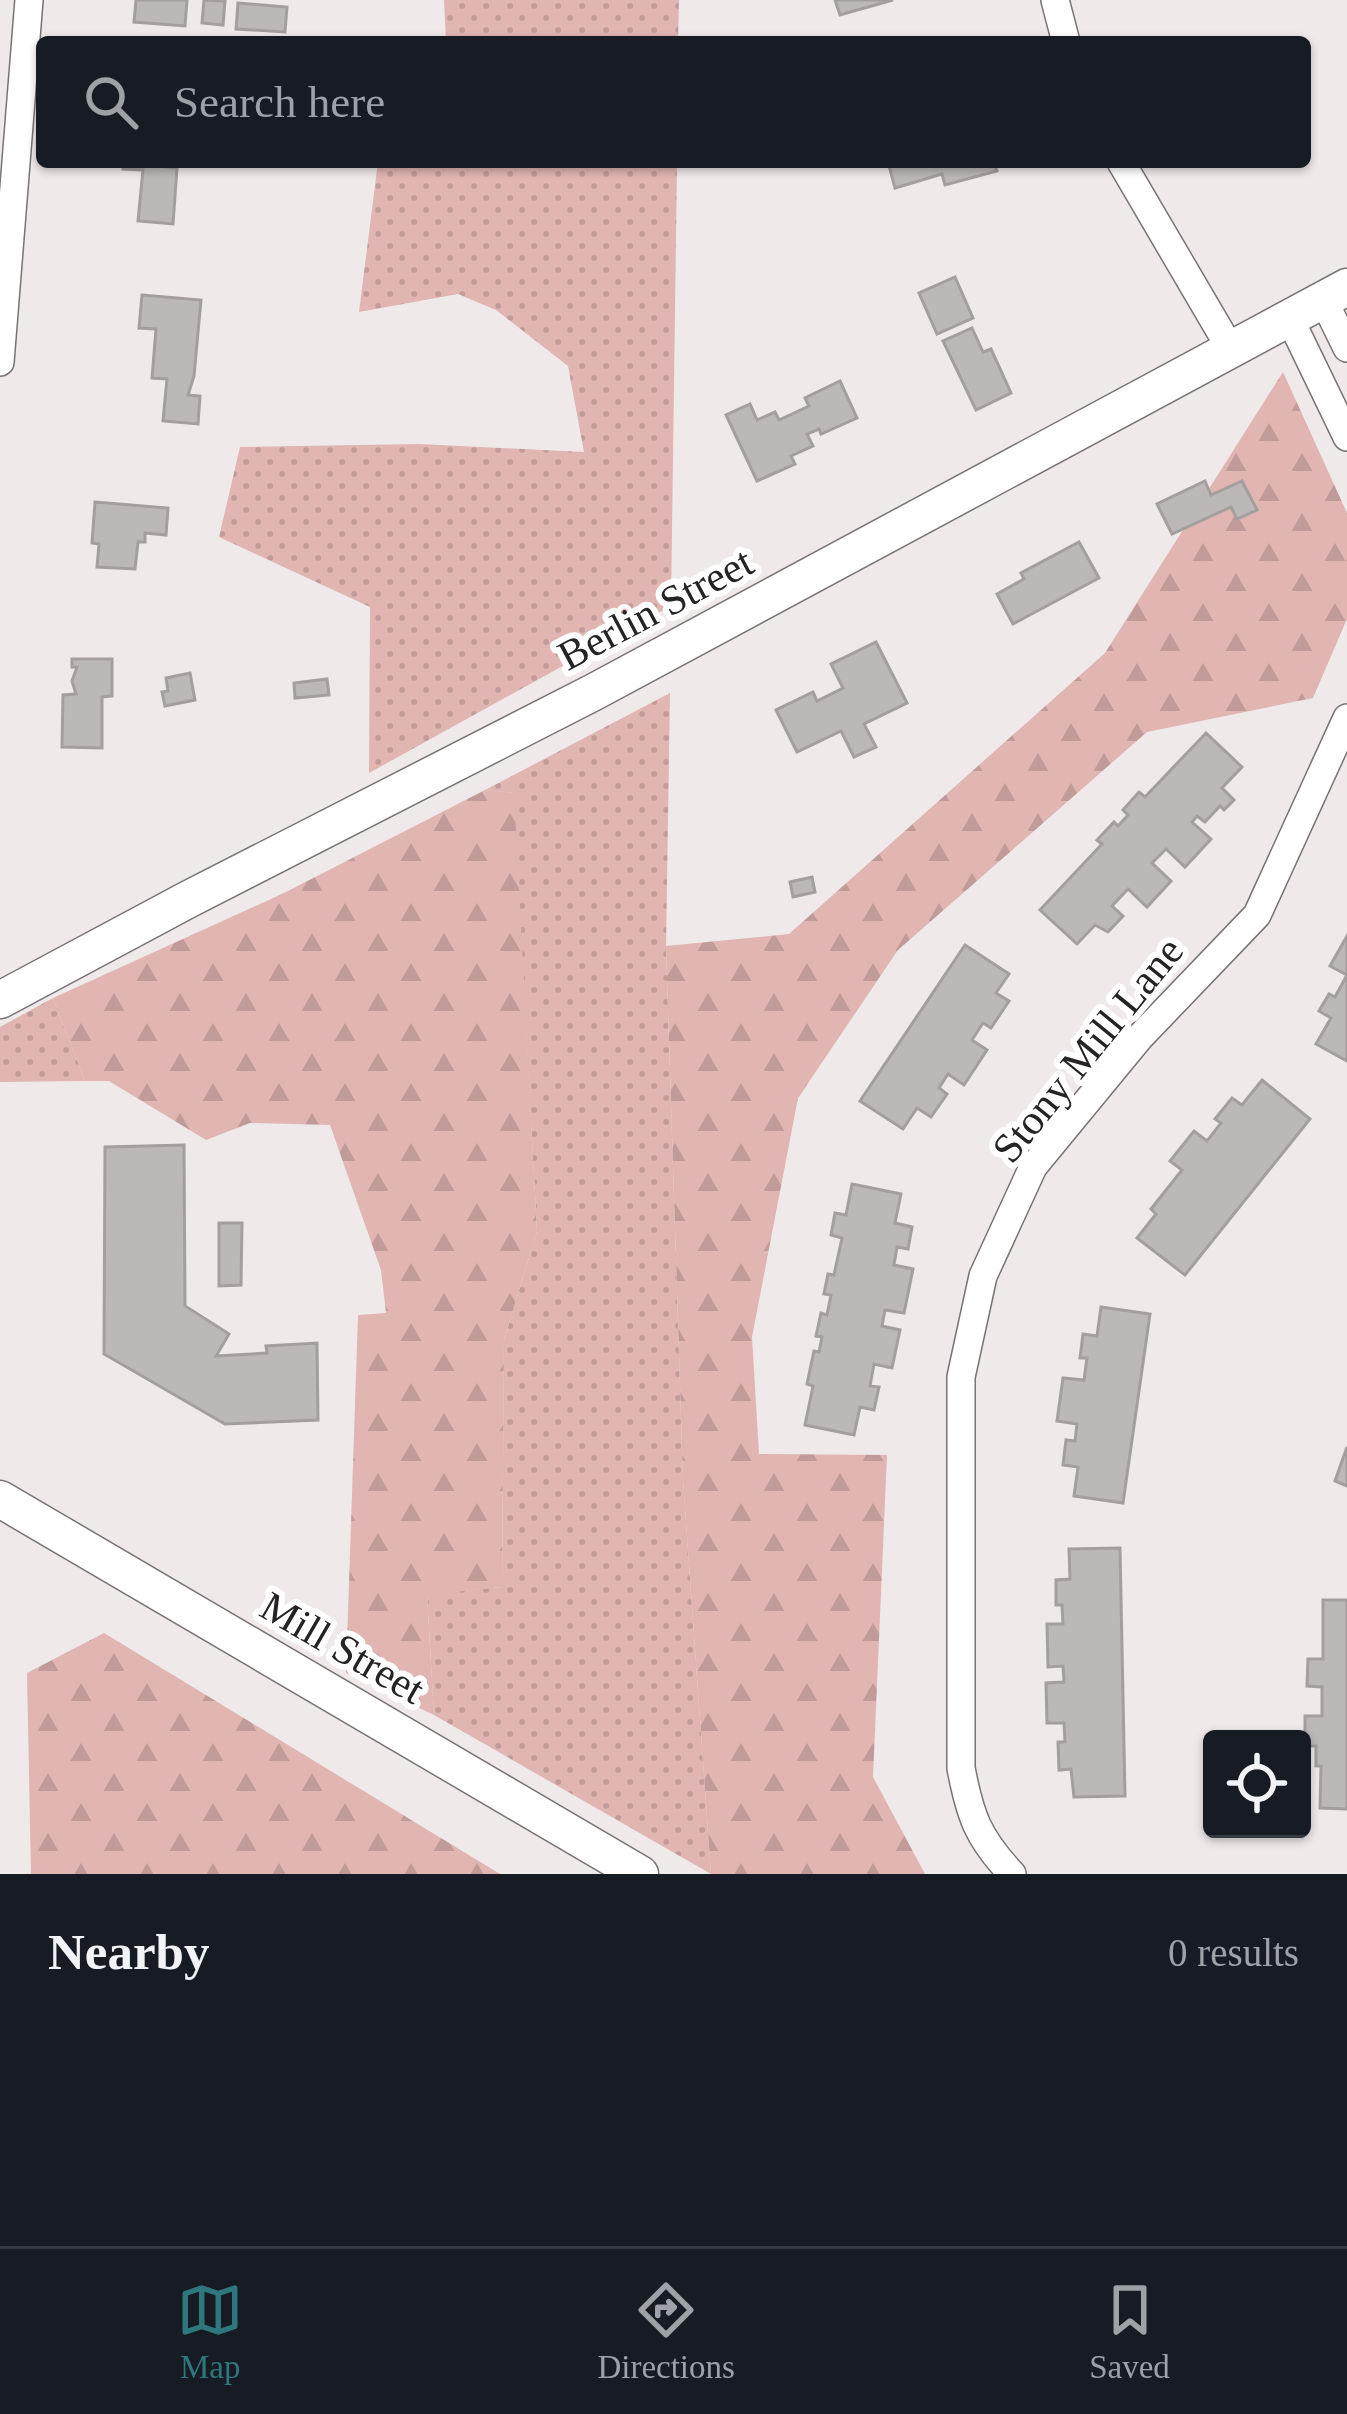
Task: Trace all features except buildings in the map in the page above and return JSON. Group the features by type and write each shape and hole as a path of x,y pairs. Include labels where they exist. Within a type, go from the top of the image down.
{"street":[{"path":"0,362 29,0"},
{"path":"1055,0 1064,36"},
{"path":"1125,168 1230,347"},
{"path":"1335,293 1347,348"},
{"name":"Berlin Street","path":"0,1000 188,898 594,692 1335,293"},
{"path":"1289,317 1347,437"},
{"name":"Stony Mill Lane","path":"1012,1874 984,1844 969,1810 962,1768 961,1377 983,1276 1033,1167 1140,1037 1257,915 1347,718"},
{"name":"Mill Street","path":"0,1499 640,1874"}],"green space":[{"path":"444,0 679,0 678,36 446,36"},
{"path":"377,168 677,168 671,606 369,773 370,607 219,537 240,447 419,444 584,452 568,366 496,310 458,294 359,312"},
{"path":"1283,372 1347,513 1347,619 1313,698 1147,732 898,950 798,1098 752,1337 759,1454 887,1455 873,1777 925,1874 711,1874 683,1480 666,946 789,934 1105,653"},
{"path":"670,693 666,946 683,1480 711,1874 434,1715 427,1594 502,1587 504,1340 537,1231 513,793 485,790"},
{"path":"485,790 514,793 537,1231 504,1340 502,1587 427,1595 434,1715 346,1673 358,1315 386,1313 381,1270 330,1125 250,1123 206,1140 109,1081 85,1081 53,998 284,893"},
{"path":"53,998 85,1081 0,1082 0,1027"},
{"path":"104,1633 500,1874 31,1874 27,1673"}]}
